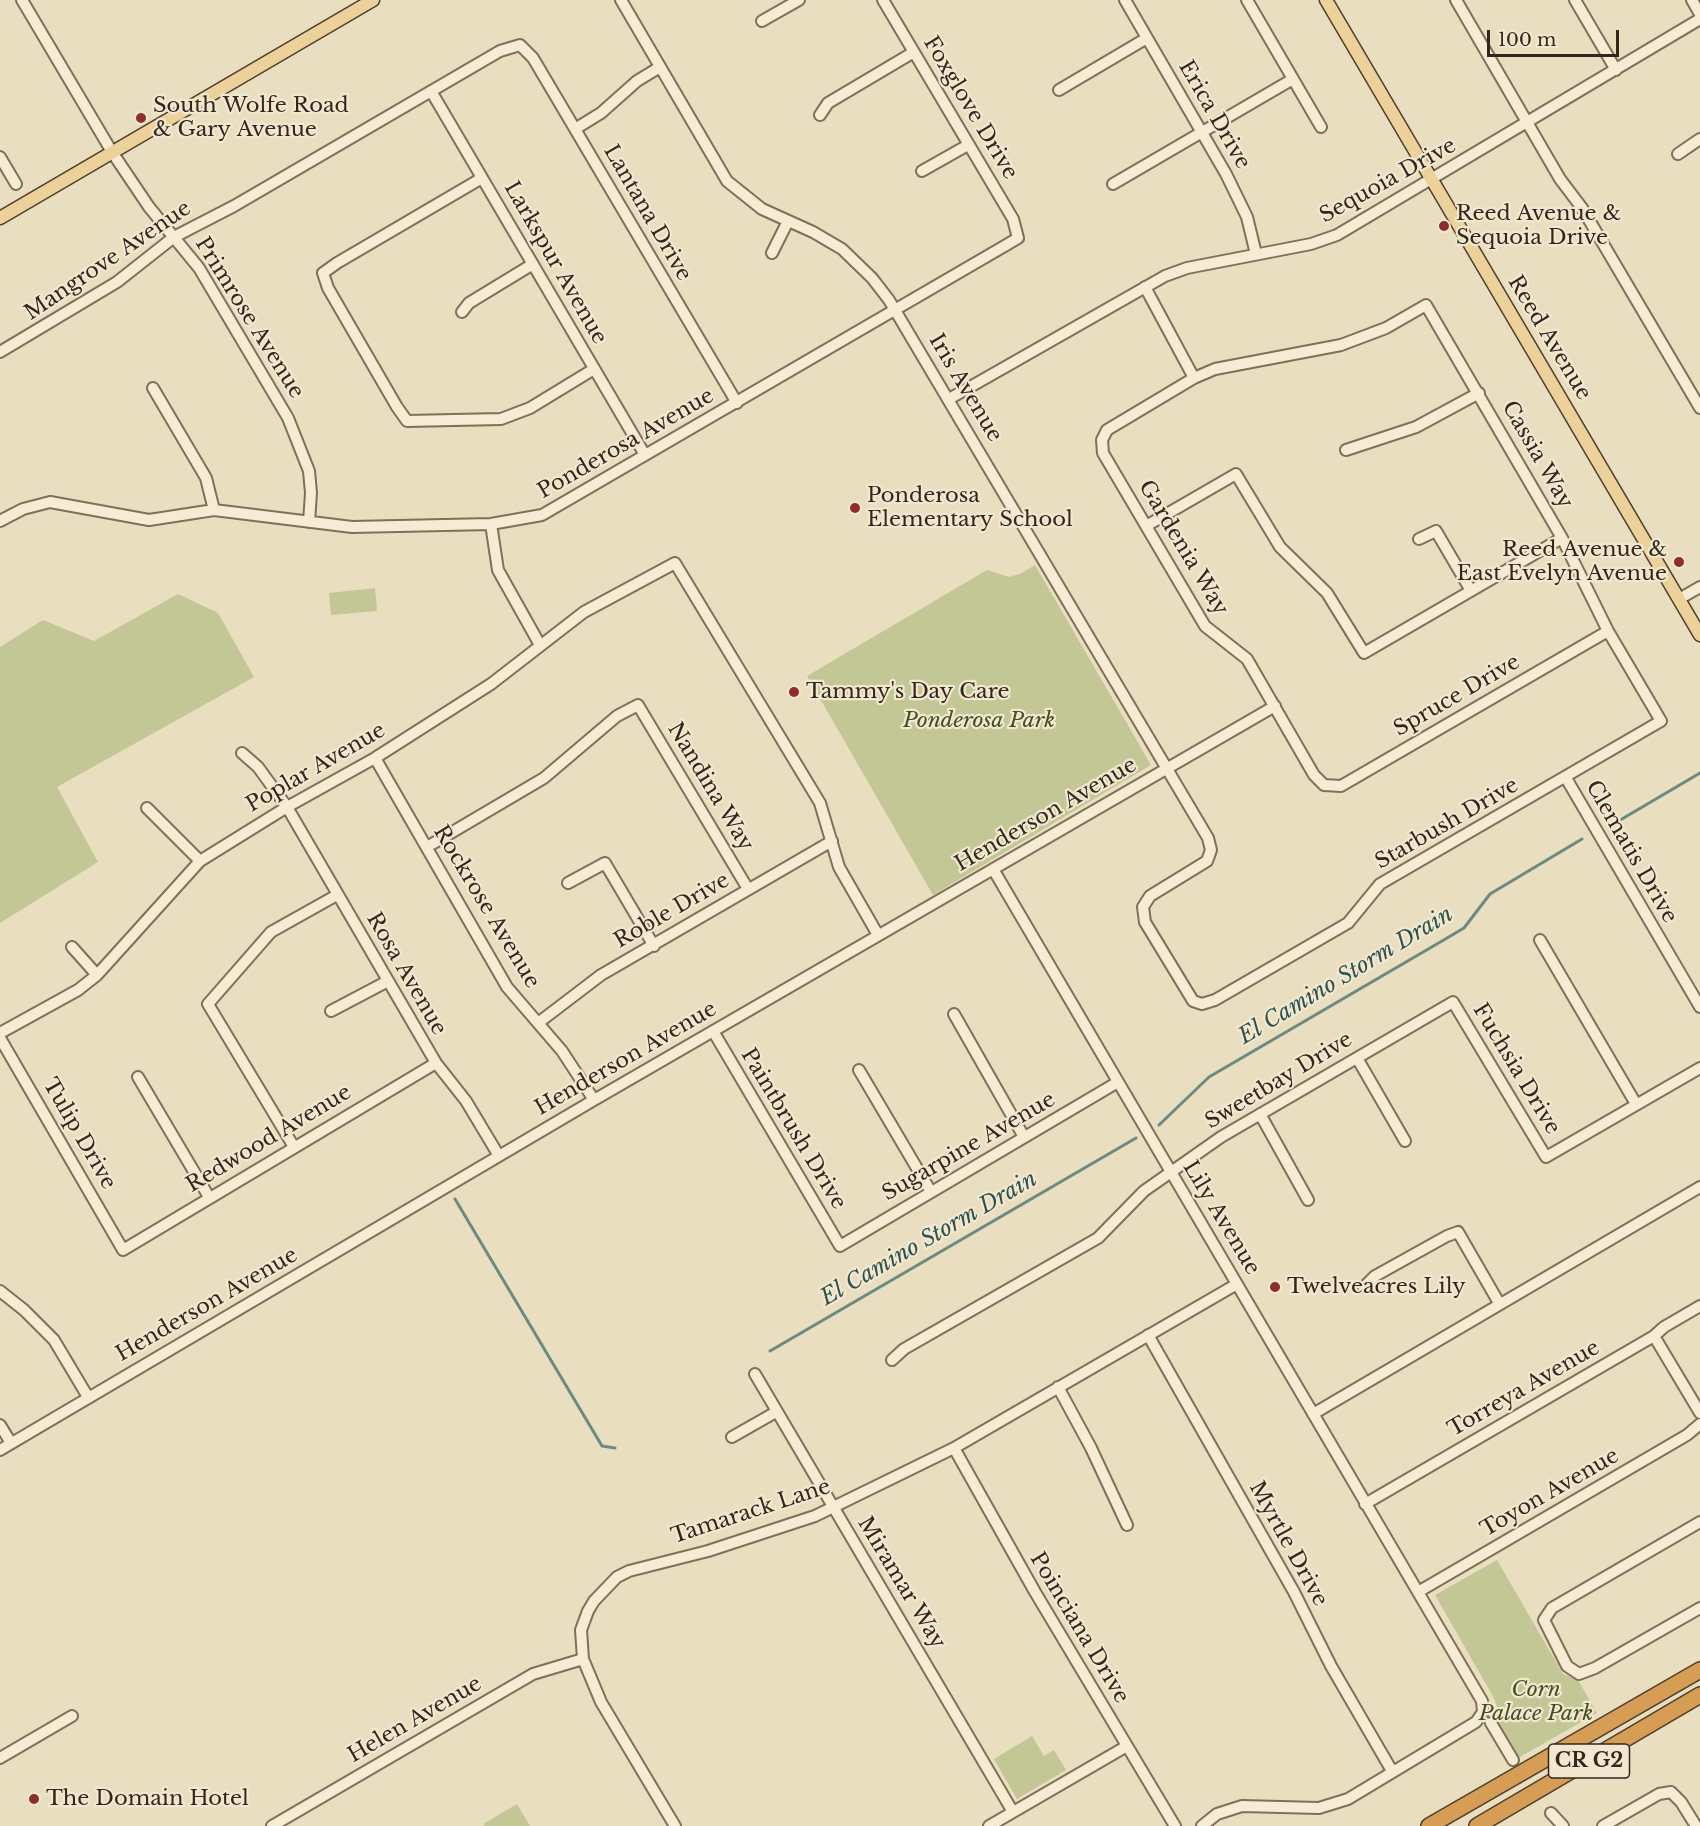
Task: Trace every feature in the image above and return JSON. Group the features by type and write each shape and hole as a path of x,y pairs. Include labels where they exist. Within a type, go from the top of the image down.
{"highway":[{"name":"CR G2","path":"1429,1826 1700,1670"},
{"name":"CR G2","path":"1477,1826 1700,1695"}],"main road":[{"path":"0,218 373,0"},
{"name":"Reed Avenue","path":"1326,0 1700,635"},
{"path":"1686,610 1700,615"}],"street":[{"name":"Primrose Avenue","path":"22,0 112,152 149,207 199,268 296,434 309,471 311,493 309,522"},
{"name":"Iris Avenue","path":"621,0 727,181 762,209 842,249 872,278 895,309 1208,838 1210,854 1201,866 1148,898 1142,914 1187,994 1198,1003"},
{"path":"762,21 799,0"},
{"name":"Foxglove Drive","path":"883,0 1013,219 1018,238"},
{"name":"Erica Drive","path":"1125,0 1203,134 1247,217 1256,254"},
{"path":"1247,0 1322,127"},
{"path":"1456,0 1560,179 1582,208 1700,408"},
{"path":"1575,0 1616,70"},
{"path":"1692,0 1700,14"},
{"name":"Sequoia Drive","path":"949,399 1145,287 1187,268 1311,244 1337,235 1432,181 1700,19"},
{"path":"1059,90 1147,38"},
{"name":"Mangrove Avenue","path":"0,352 117,282 174,237 234,206 500,51 520,45"},
{"name":"Lantana Drive","path":"520,45 533,58 737,403"},
{"path":"820,115 828,103 914,52"},
{"path":"575,129 601,113 637,81 660,67"},
{"path":"1113,184 1203,134 1293,79"},
{"name":"Larkspur Avenue","path":"431,91 645,455"},
{"path":"1678,154 1700,139"},
{"path":"922,171 968,144"},
{"path":"0,158 16,184"},
{"path":"482,178 337,263 323,273 328,288 407,421 491,421 510,417 594,369"},
{"path":"772,253 788,220"},
{"name":"Ponderosa Avenue","path":"0,521 23,509 50,502 149,520 214,510 352,527 491,524 542,515 1018,238"},
{"path":"462,312 469,303 533,264"},
{"path":"1145,287 1194,378"},
{"name":"Cassia Way","path":"1194,378 1224,367 1341,345 1386,328 1426,305 1562,538 1608,631 1661,721"},
{"name":"Gardenia Way","path":"1194,378 1112,426 1102,440 1103,453 1205,626 1247,659 1318,781 1324,786"},
{"path":"153,388 206,478 214,510"},
{"path":"1346,450 1416,427 1479,393"},
{"path":"1146,526 1236,474 1280,548 1327,593 1364,653 1470,589 1562,538"},
{"path":"491,524 498,570 540,645"},
{"path":"1419,539 1436,531 1470,589"},
{"name":"Poplar Avenue","path":"0,1033 78,990 97,975 200,861 287,807 375,758 491,684 584,612 675,562 820,803 832,841"},
{"path":"1679,599 1700,587"},
{"name":"Spruce Drive","path":"1324,786 1341,786 1608,631"},
{"name":"Nandina Way","path":"427,847 544,778 617,716 638,705 748,889"},
{"name":"Henderson Avenue","path":"0,1450 594,1100 1275,706"},
{"name":"Starbush Drive","path":"1198,1003 1215,1000 1348,923 1380,884 1661,721"},
{"name":"Rosa Avenue","path":"242,753 258,766 287,807 436,1063 466,1101 499,1156"},
{"name":"Rockrose Avenue","path":"375,758 507,987 569,1061 594,1100"},
{"name":"Clematis Drive","path":"1566,778 1700,1007"},
{"path":"147,808 200,861"},
{"path":"832,841 840,867 878,935"},
{"name":"Roble Drive","path":"538,1023 601,975 832,841"},
{"path":"568,883 605,863 654,946"},
{"name":"Lily Avenue","path":"993,869 1478,1695 1483,1712 1476,1722 1392,1771"},
{"path":"294,1147 208,1004 271,932 337,895"},
{"path":"1540,940 1636,1104 1700,1068"},
{"path":"72,947 97,975"},
{"path":"331,1011 388,981"},
{"name":"Fuchsia Drive","path":"1453,1002 1546,1156 1636,1104"},
{"name":"Sweetbay Drive","path":"892,1360 904,1349 1098,1238 1144,1191 1221,1137 1453,1002"},
{"path":"954,1014 1024,1137"},
{"name":"Paintbrush Drive","path":"713,1031 840,1246"},
{"name":"Tulip Drive","path":"0,1038 123,1250"},
{"path":"1357,1058 1405,1141"},
{"name":"Redwood Avenue","path":"123,1250 436,1063"},
{"path":"859,1070 931,1192"},
{"path":"138,1077 209,1197"},
{"name":"Sugarpine Avenue","path":"840,1246 1118,1082"},
{"path":"1260,1114 1308,1200"},
{"path":"1313,1414 1700,1187"},
{"path":"1364,1287 1375,1276 1458,1232 1499,1304"},
{"name":"Tamarack Lane","path":"675,1826 601,1702 583,1659 582,1630 588,1611 617,1576 714,1549 815,1516 954,1448 1237,1284"},
{"path":"0,1292 24,1310 54,1340 88,1397"},
{"name":"Torreya Avenue","path":"1365,1504 1654,1336 1664,1327 1700,1306"},
{"name":"Myrtle Drive","path":"1148,1335 1294,1592 1331,1666 1392,1771"},
{"path":"1654,1336 1700,1413"},
{"name":"Miramar Way","path":"755,1374 1013,1812"},
{"path":"1058,1387 1091,1448 1127,1525"},
{"path":"732,1437 776,1412"},
{"name":"Toyon Avenue","path":"1419,1592 1687,1435 1700,1424"},
{"path":"0,1425 11,1443"},
{"name":"Poinciana Drive","path":"954,1448 1035,1592 1175,1826"},
{"path":"1700,1522 1552,1608 1546,1614 1544,1624 1570,1669 1583,1674 1700,1608"},
{"name":"Helen Avenue","path":"272,1826 532,1674 583,1659"},
{"path":"0,1758 72,1716"},
{"path":"1491,1723 1513,1760"},
{"path":"989,1826 1126,1746"},
{"path":"1202,1826 1217,1815 1242,1806 1319,1808 1332,1805 1348,1799 1392,1771"},
{"path":"1603,1826 1659,1794 1671,1792 1682,1802 1696,1826"},
{"path":"1551,1813 1563,1826"}],"green space":[{"name":"Ponderosa Park","path":"1035,565 1151,765 933,895 807,676 987,570 1009,577 1020,574"},
{"path":"375,588 377,611 331,615 329,593"},
{"path":"178,594 218,613 254,677 57,787 98,862 0,923 0,647 43,620 94,641"},
{"name":"Corn Palace Park","path":"1497,1560 1563,1674 1578,1680 1597,1713 1518,1758 1514,1758 1494,1721 1497,1707 1494,1698 1435,1595"},
{"path":"1032,1736 1044,1756 1054,1750 1066,1770 1017,1799 994,1759"},
{"path":"517,1804 530,1826 485,1826 483,1824"}],"waterway":[{"name":"El Camino Storm Drain","path":"1610,826 1700,773"},
{"name":"El Camino Storm Drain","path":"1159,1125 1209,1077 1464,928 1490,894 1582,839"},
{"name":"El Camino Storm Drain","path":"770,1351 1136,1138"},
{"name":"El Camino Storm Drain","path":"455,1199 602,1446 615,1448"}],"place":[{"name":"South Wolfe Road & Gary Avenue","path":"141,118"},
{"name":"Reed Avenue & Sequoia Drive","path":"1444,226"},
{"name":"Ponderosa Elementary School","path":"855,508"},
{"name":"Reed Avenue & East Evelyn Avenue","path":"1679,562"},
{"name":"Tammy's Day Care","path":"794,692"},
{"name":"Twelveacres Lily","path":"1275,1287"},
{"name":"The Domain Hotel","path":"34,1799"}]}
